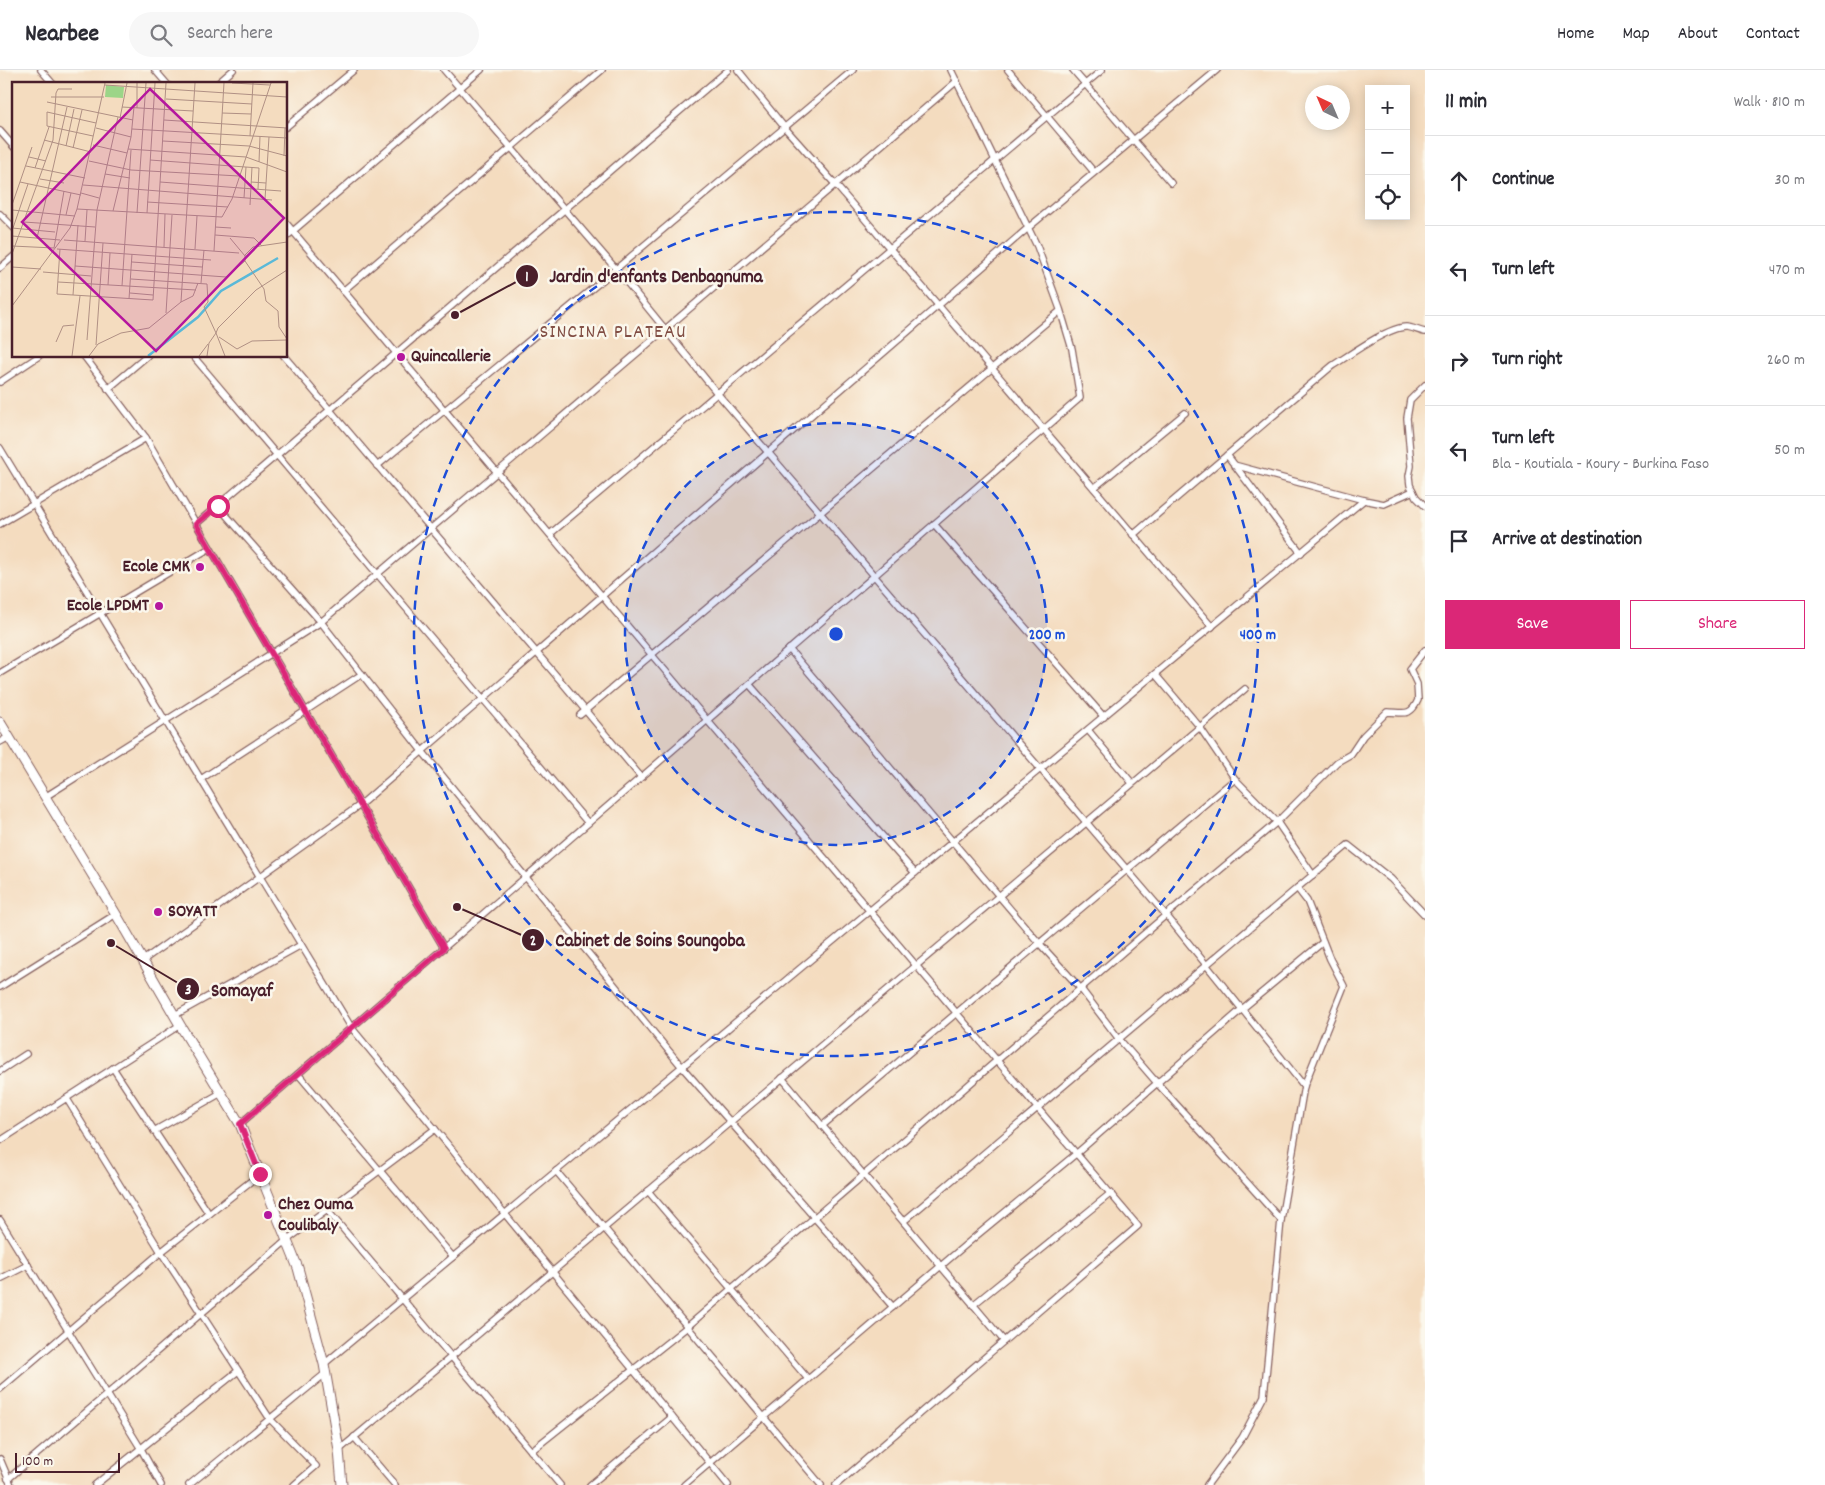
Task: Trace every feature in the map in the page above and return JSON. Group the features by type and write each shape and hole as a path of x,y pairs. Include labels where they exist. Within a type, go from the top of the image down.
{"main road":[{"path":"0,722 240,1124 298,1268 325,1368 339,1450 342,1485"}],"street":[{"path":"41,70 51,82"},
{"path":"155,70 165,82"},
{"path":"219,82 233,70"},
{"path":"288,125 354,70"},
{"path":"444,70 616,269 717,393 1166,915 1304,1086"},
{"path":"288,235 481,70"},
{"path":"343,291 602,70"},
{"path":"196,524 728,70"},
{"path":"738,70 785,128 890,248 1212,627"},
{"path":"377,466 853,70"},
{"path":"240,1124 1080,398 1072,349 1037,246 951,70"},
{"path":"1008,70 1094,172"},
{"path":"1073,70 1171,183"},
{"path":"550,534 1102,70"},
{"path":"142,961 360,805 938,305 1217,70"},
{"path":"45,797 321,622 957,81"},
{"path":"0,131 12,145"},
{"path":"0,214 12,226"},
{"path":"288,225 1138,1226 836,1485"},
{"path":"0,268 12,258"},
{"path":"583,713 1060,311"},
{"path":"1133,535 1332,366 1366,344 1396,329 1406,327 1425,332"},
{"path":"0,382 36,358"},
{"path":"85,358 146,438 444,948"},
{"path":"108,389 145,358"},
{"path":"195,358 588,823"},
{"path":"286,358 536,652 583,713 641,777"},
{"path":"1425,385 1410,400 1407,418 1411,466 1410,485 1425,506"},
{"path":"1094,488 1185,412"},
{"path":"0,524 146,438"},
{"path":"0,448 352,1027 728,1485"},
{"path":"1227,455 1301,553"},
{"path":"1234,464 1384,504 1413,491"},
{"path":"190,1485 270,1419 402,1299 1364,500"},
{"path":"218,506 321,622 422,751 682,1067 893,1307"},
{"path":"934,524 1104,717"},
{"path":"0,673 210,548"},
{"path":"789,649 1081,989 1119,1039 1281,1220"},
{"path":"531,1451 687,1327 1166,915 1277,822 1337,762 1351,754 1363,736 1387,712 1405,714 1410,712 1418,700 1417,684 1410,669 1425,650"},
{"path":"201,780 362,674"},
{"path":"1155,674 1199,726 1235,779 1277,822 1313,874"},
{"path":"749,684 915,873"},
{"path":"339,1450 553,1272 1245,688"},
{"path":"1088,730 1132,783"},
{"path":"0,742 9,737"},
{"path":"822,1126 1235,779"},
{"path":"904,1221 1348,845 1391,880 1425,915"},
{"path":"1207,1485 1242,1438 1264,1396 1281,1220 1304,1086 1344,986 1323,942 1307,901 1297,888"},
{"path":"0,987 116,914"},
{"path":"684,1485 1323,942"},
{"path":"175,1015 301,945"},
{"path":"0,1141 180,1025"},
{"path":"0,1070 26,1054"},
{"path":"113,1068 209,1214"},
{"path":"298,1074 453,1257"},
{"path":"782,1078 1004,1341"},
{"path":"154,1131 221,1093"},
{"path":"67,1099 161,1252 270,1419 316,1466 294,1485"},
{"path":"8,1479 287,1240 435,1129"},
{"path":"556,1171 821,1485"},
{"path":"0,1389 161,1252 260,1174"},
{"path":"648,1191 808,1380"},
{"path":"973,1305 1110,1193"},
{"path":"327,1210 560,1485"},
{"path":"0,1220 141,1449 161,1485"},
{"path":"0,1278 28,1264"},
{"path":"95,1485 238,1371"},
{"path":"590,1485 672,1417"},
{"path":"354,1437 395,1485"},
{"path":"0,1459 11,1485"}],"place":[{"name":"Jardin d'enfants Denbagnuma","path":"455,315"},
{"name":"Quincallerie","path":"401,357"},
{"name":"Ecole CMK","path":"200,567"},
{"name":"Ecole LPDMT","path":"159,606"},
{"name":"Cabinet de Soins Soungoba","path":"457,907"},
{"name":"SOYATT","path":"158,912"},
{"name":"Somayaf","path":"111,943"},
{"name":"Chez Ouma Coulibaly","path":"268,1215"}],"district":[{"name":"SINCINA PLATEAU","path":"613,333"}],"route":[{"path":"218,506 196,524 444,948 240,1124 260,1174"}]}
